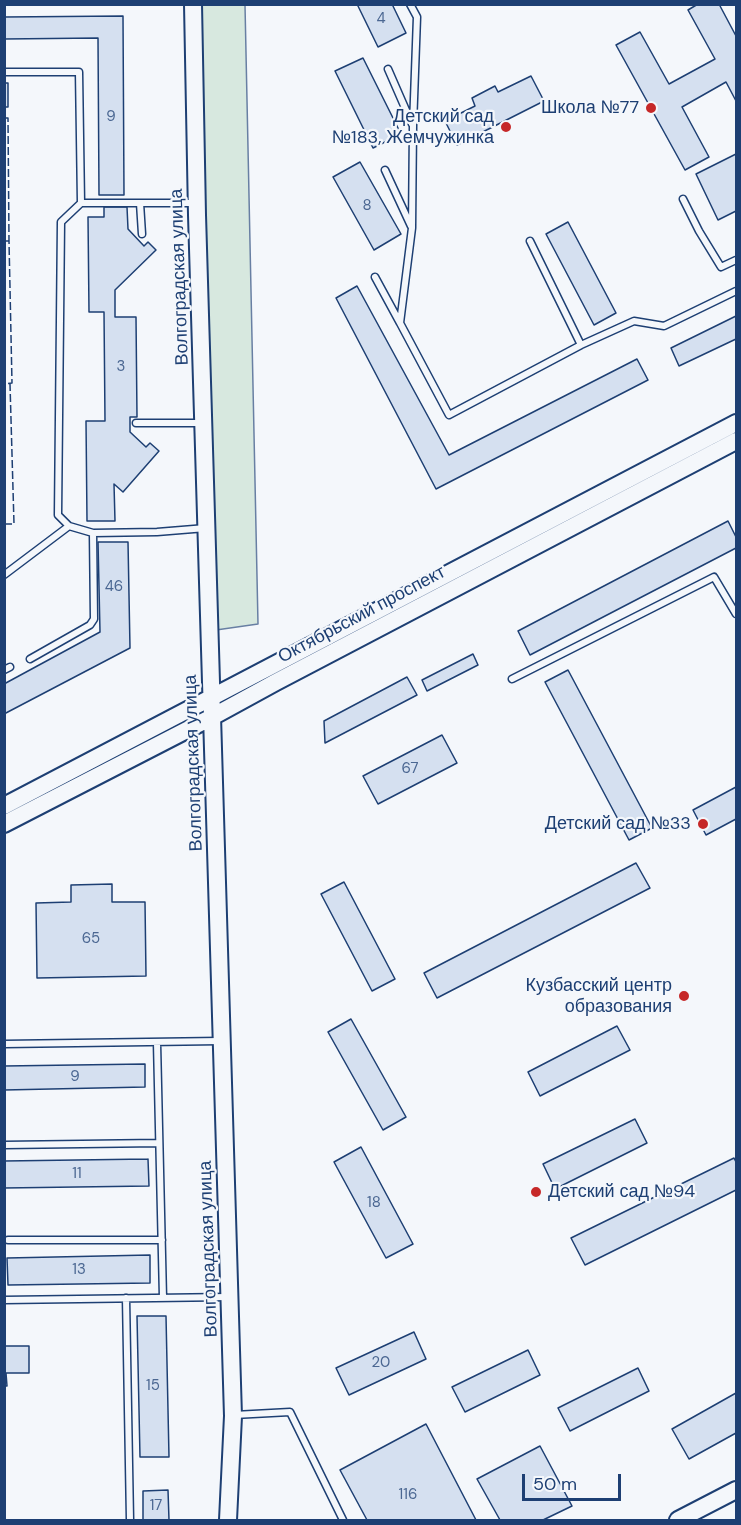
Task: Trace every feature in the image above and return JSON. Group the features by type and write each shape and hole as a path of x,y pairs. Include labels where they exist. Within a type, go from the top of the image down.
{"main road":[{"name":"Волгоградская улица","path":"193,4 203,423 233,1416 228,1521"},
{"name":"Октябрьский проспект","path":"4,806 736,423"},
{"name":"Октябрьский проспект","path":"4,824 736,441"},
{"path":"678,1521 736,1490"}],"lane":[{"path":"400,322 412,228 417,18 410,4"},
{"path":"388,69 413,126"},
{"path":"4,72 79,72 81,203"},
{"path":"385,170 412,228"},
{"path":"683,199 721,267 736,260"},
{"path":"197,203 81,203 62,222 58,514 69,526 93,533 157,532 206,528"},
{"path":"140,203 142,234"},
{"path":"530,242 581,345"},
{"path":"375,277 449,415 581,345 634,321 664,326 736,291"},
{"path":"136,423 203,423"},
{"path":"4,575 69,526"},
{"path":"30,658 90,625 94,619 93,533"},
{"path":"512,679 714,577 736,614"},
{"path":"4,1044 222,1041"},
{"path":"157,1043 163,1298"},
{"path":"4,1145 159,1143"},
{"path":"8,1239 162,1239"},
{"path":"4,1300 230,1297"},
{"path":"126,1298 130,1521"},
{"path":"233,1416 290,1412 343,1521"}],"shaded area":[{"path":"196,5 245,5 258,624 216,630"}],"building":[{"path":"357,4 392,4 406,33 378,47"},
{"path":"698,4 719,4 736,36 736,101 726,82 682,107 709,157 685,170 616,45 640,32 669,84 715,59 688,10"},
{"path":"123,16 124,195 99,195 98,38 4,39 4,17"},
{"path":"363,58 401,134 373,148 335,71"},
{"path":"531,76 544,101 457,145 445,121 475,106 472,98 495,86 498,92"},
{"path":"4,83 8,83 8,107 4,107"},
{"path":"736,154 736,211 718,220 696,174"},
{"path":"360,162 401,234 374,250 333,177"},
{"path":"104,207 127,207 128,229 144,246 148,242 156,250 115,290 115,317 136,317 137,417 130,417 130,432 146,447 150,443 159,451 123,492 114,484 115,521 87,521 86,421 105,421 104,312 89,312 88,217 104,217"},
{"path":"568,222 616,313 594,325 546,234"},
{"path":"357,286 449,455 637,359 648,380 436,489 336,298"},
{"path":"736,316 736,339 679,366 671,348"},
{"path":"728,521 736,537 736,548 530,655 518,631"},
{"path":"98,542 128,542 130,648 4,714 4,684 100,632"},
{"path":"473,654 478,665 427,691 422,680"},
{"path":"568,670 652,828 629,840 545,682"},
{"path":"407,677 417,695 325,743 324,721"},
{"path":"442,735 457,763 378,804 363,776"},
{"path":"736,787 736,819 706,835 693,810"},
{"path":"636,863 650,888 437,998 424,973"},
{"path":"344,882 395,979 372,991 321,894"},
{"path":"112,884 112,902 145,902 146,976 37,978 36,903 71,902 71,885"},
{"path":"351,1019 406,1117 383,1130 328,1032"},
{"path":"617,1026 630,1050 540,1096 528,1072"},
{"path":"145,1064 145,1087 4,1090 4,1066"},
{"path":"635,1119 647,1143 555,1189 543,1164"},
{"path":"361,1147 413,1244 386,1258 334,1162"},
{"path":"734,1158 736,1190 585,1265 571,1238"},
{"path":"148,1159 149,1186 4,1188 4,1161"},
{"path":"150,1255 150,1283 8,1285 7,1258"},
{"path":"137,1316 166,1316 169,1457 140,1457"},
{"path":"414,1332 426,1359 349,1395 336,1368"},
{"path":"4,1346 29,1346 29,1373 6,1373 7,1386 4,1386"},
{"path":"528,1350 540,1375 465,1412 452,1387"},
{"path":"638,1368 649,1391 570,1431 558,1408"},
{"path":"736,1393 736,1433 689,1459 672,1429"},
{"path":"426,1424 476,1520 367,1520 340,1470"},
{"path":"540,1446 572,1506 543,1520 500,1520 477,1479"},
{"path":"168,1490 169,1520 143,1520 143,1491"}],"fence":[{"path":"4,118 8,118 9,241 4,241 9,241 12,383 4,384"},
{"path":"4,524 14,524 10,384"}],"place":[{"name":"Школа №77","path":"651,108"},
{"name":"Детский сад №183, Жемчужинка","path":"506,127"},
{"name":"Детский сад №33","path":"703,824"},
{"name":"Кузбасский центр образования","path":"684,996"},
{"name":"Детский сад №94","path":"536,1192"}]}
